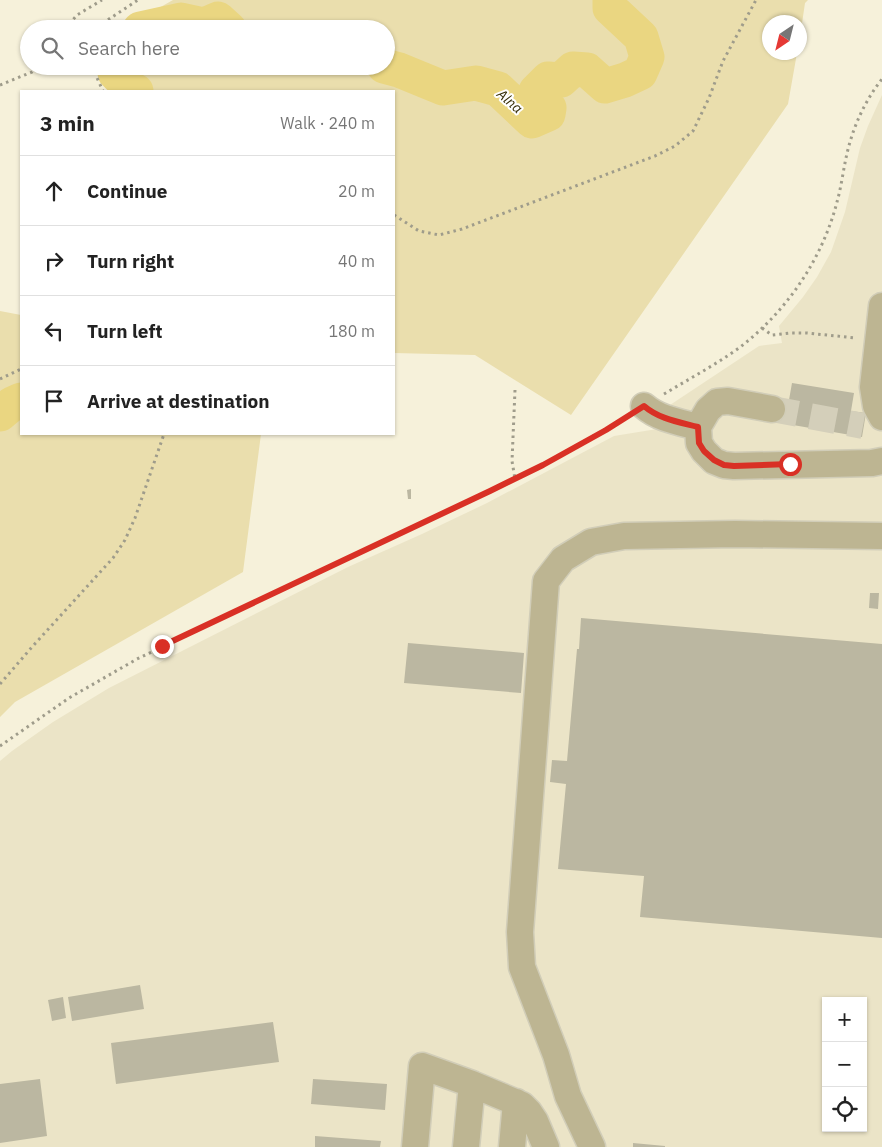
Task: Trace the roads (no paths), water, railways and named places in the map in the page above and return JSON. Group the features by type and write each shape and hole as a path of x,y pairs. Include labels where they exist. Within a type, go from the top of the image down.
{"lane":[{"path":"876,424 873,387 882,306"},
{"path":"772,409 728,401 717,402 708,410 698,427 699,443 704,451 714,460 724,465 734,466 872,463 882,461"},
{"path":"644,406 662,418 698,427"},
{"path":"592,1147 568,1096 556,1055 522,967 520,932 546,581 563,559 591,542 624,536 735,534 882,536"},
{"path":"415,1147 422,1066 522,1105 535,1121 546,1147"},
{"path":"466,1147 472,1084"},
{"path":"512,1147 516,1102"}],"waterway":[{"name":"Alna","path":"395,69 443,88 476,83 498,89 532,121 548,114 549,108 536,91 548,79 561,80 573,69 587,70 605,86 640,73 647,57 641,37 610,8 610,0"},
{"name":"Alna","path":"216,20 219,20"},
{"name":"Alna","path":"117,75 132,90"},
{"name":"Alna","path":"0,414 12,404 20,400"}],"tunnel":[{"path":"772,409 863,426"}]}
